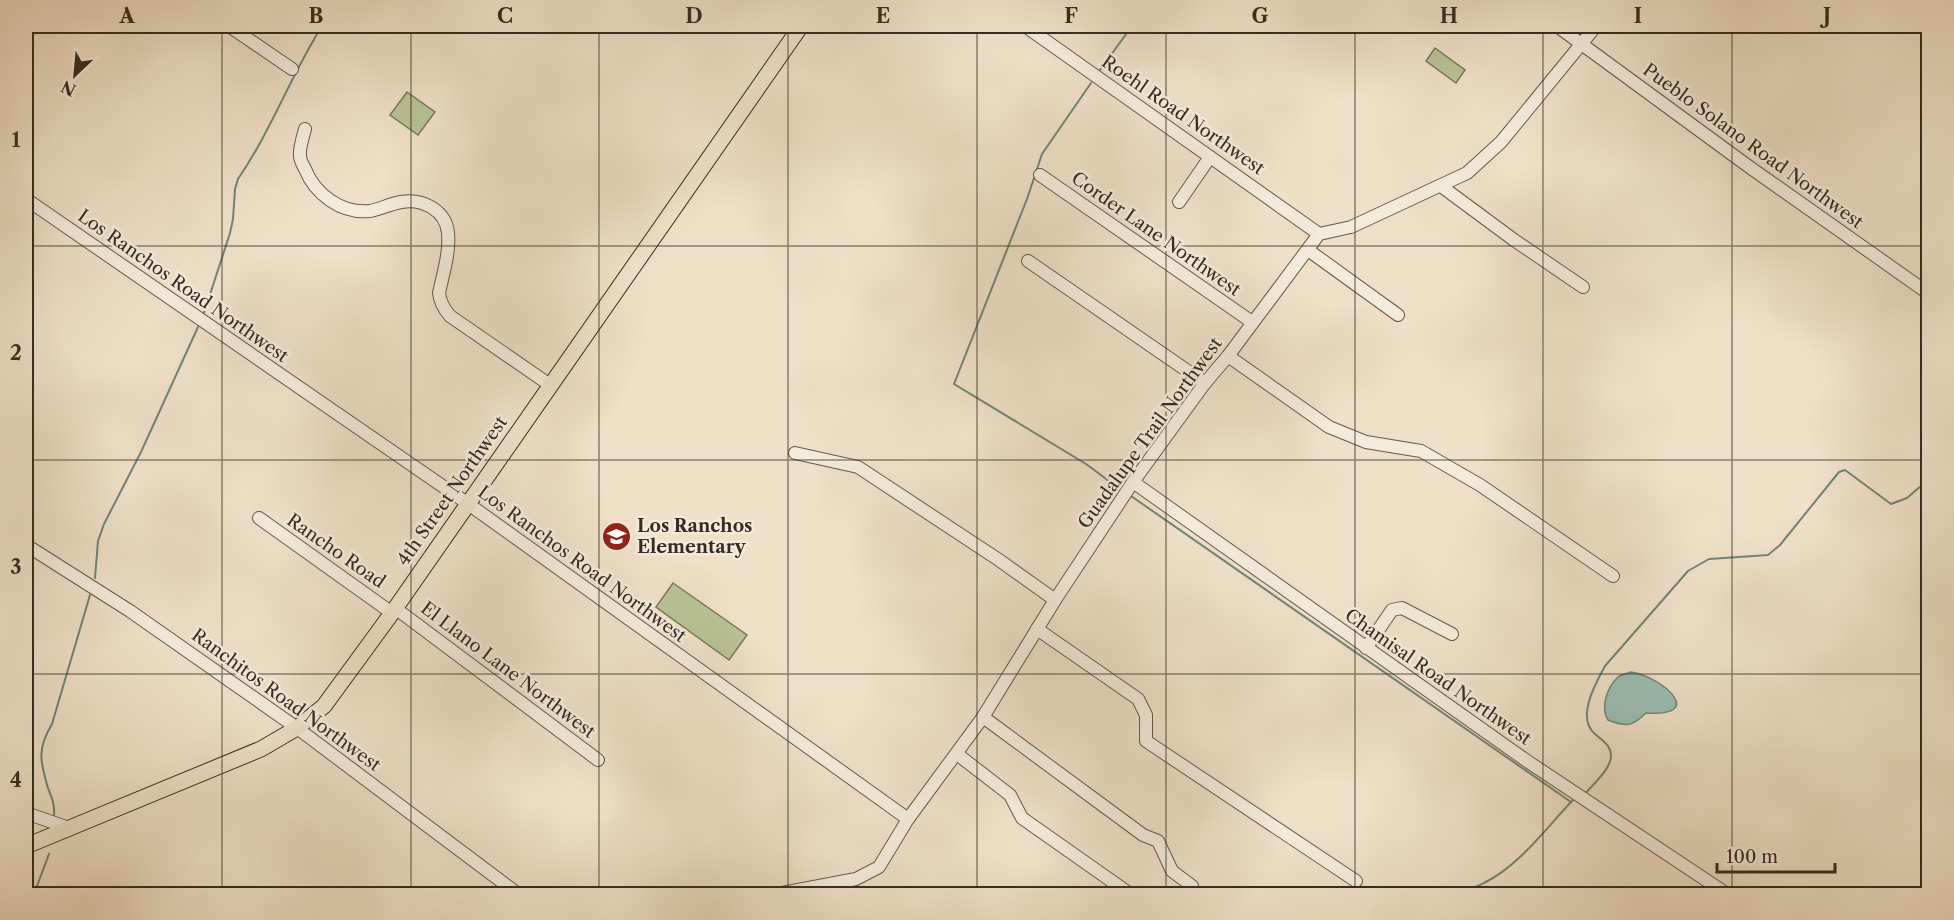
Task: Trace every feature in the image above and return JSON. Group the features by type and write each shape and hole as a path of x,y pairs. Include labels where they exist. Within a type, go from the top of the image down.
{"main road":[{"name":"4th Street Northwest","path":"26,846 261,749 297,728 324,706 801,26"}],"street":[{"path":"229,26 292,69"},
{"name":"Roehl Road Northwest","path":"1024,26 1319,234"},
{"name":"Pueblo Solano Road Northwest","path":"1557,26 1748,166 1929,293"},
{"path":"1319,234 1351,227 1467,173 1501,142 1596,26"},
{"path":"305,129 300,156 308,178 319,192 334,202 350,209 369,211 402,202 419,202 431,206 440,214 448,234 440,292 440,300 445,310 450,316 550,385"},
{"path":"1179,202 1210,157"},
{"name":"Corder Lane Northwest","path":"1040,175 1252,322"},
{"path":"1441,186 1583,287"},
{"name":"Los Ranchos Road Northwest","path":"26,199 467,503 908,819"},
{"name":"Guadalupe Trail Northwest","path":"777,894 856,879 879,867 908,819 983,717 1037,628 1133,482 1319,234"},
{"path":"1308,250 1398,315"},
{"path":"1028,261 1206,383"},
{"path":"1228,356 1329,427 1366,442 1421,452 1431,457 1480,485 1613,576"},
{"path":"795,453 858,467 1055,600"},
{"name":"Chamisal Road Northwest","path":"1133,482 1527,761 1727,894"},
{"name":"Rancho Road","path":"259,518 393,610"},
{"name":"Ranchitos Road Northwest","path":"26,545 130,611 297,728 518,894"},
{"path":"1366,648 1392,610 1402,608 1452,634"},
{"name":"El Llano Lane Northwest","path":"393,610 598,760"},
{"path":"1037,628 1138,699 1146,715 1146,741 1356,881"},
{"path":"983,717 1143,835 1158,841 1172,871 1192,886"},
{"path":"957,754 1010,795 1022,818 1130,894"},
{"path":"26,813 69,828"}],"green space":[{"path":"1435,48 1465,70 1456,83 1426,61"},
{"path":"407,92 435,112 418,135 390,115"},
{"path":"673,583 747,635 729,660 656,607"}],"water":[{"path":"1631,672 1643,675 1666,688 1676,703 1674,709 1664,713 1646,713 1637,721 1628,724 1608,720 1605,704 1610,687 1617,678"}],"waterway":[{"path":"204,313 230,233 238,179 261,142 322,26"},
{"path":"1100,70 1132,26"},
{"path":"1091,83 1042,154 1027,199 954,384 1086,464 1117,487"},
{"path":"95,578 98,541 104,524 141,452 198,327"},
{"path":"1585,794 1605,771 1611,756 1608,746 1595,734 1587,719 1589,701 1597,682 1605,666 1688,571 1709,559 1768,555 1780,545 1839,472 1845,470 1891,504 1907,498 1928,480"},
{"path":"1131,496 1571,802"},
{"path":"54,816 53,802 43,770 42,748 52,724 90,595"},
{"path":"1453,894 1480,885 1509,866 1532,845 1573,800"},
{"path":"34,894 49,854"}],"place":[{"name":"Los Ranchos Elementary","path":"616,536"}]}
